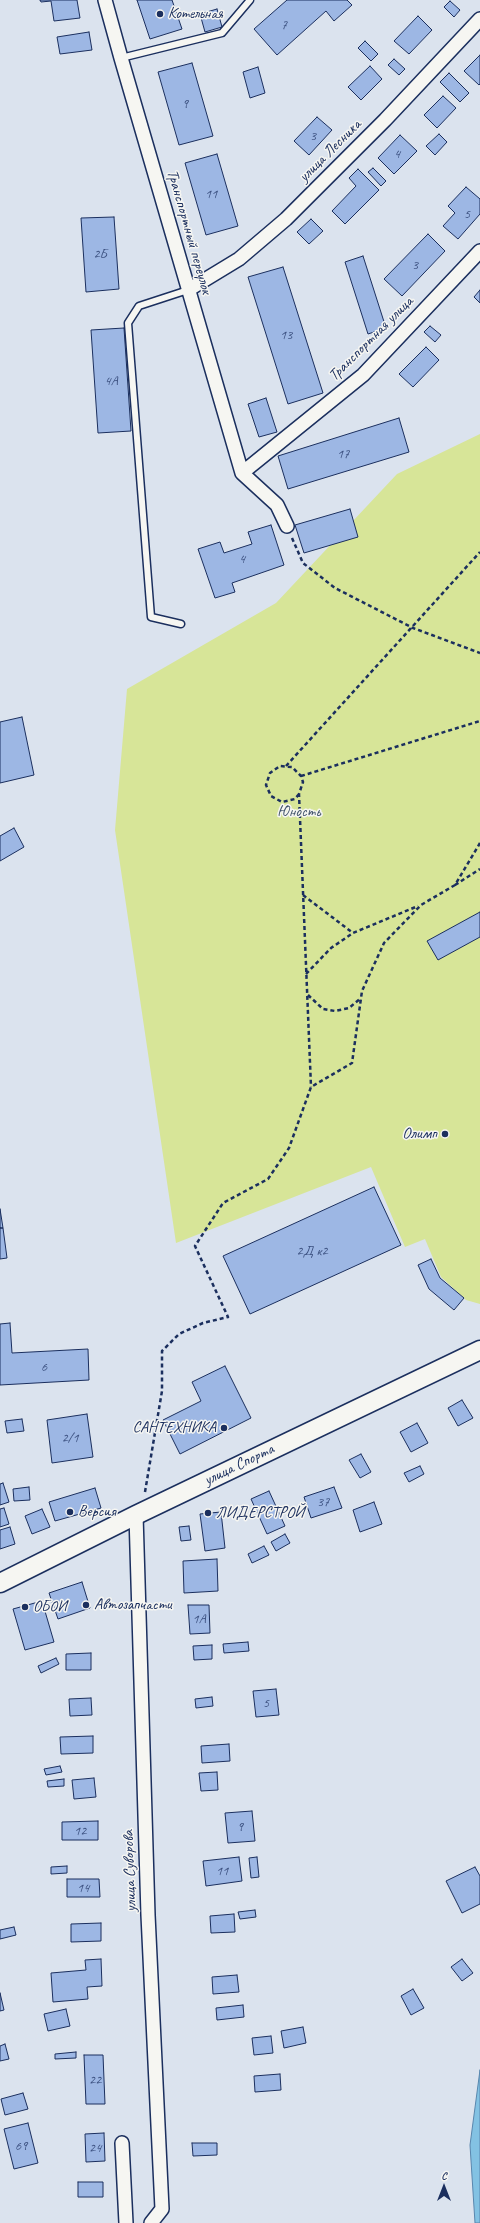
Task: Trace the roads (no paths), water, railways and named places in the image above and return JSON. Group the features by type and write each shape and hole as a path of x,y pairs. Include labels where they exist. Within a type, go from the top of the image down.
{"street":[{"name":"Транспортный переулок","path":"105,0 242,473"},
{"name":"улица Лесника","path":"188,290 239,259 286,219 385,120 480,19"},
{"name":"Транспортная улица","path":"242,473 363,375 480,251"},
{"path":"242,473 277,505 287,526"},
{"name":"улица Спорта","path":"0,1583 136,1515 480,1350"},
{"name":"улица Суворова","path":"136,1515 148,1915 162,2208 152,2223"},
{"path":"122,2143 126,2223"}],"lane":[{"path":"121,58 222,33 250,0"},
{"path":"181,624 151,617 128,323 140,306 188,290"}],"water":[{"path":"480,2070 480,2223 475,2223 470,2145"}],"place":[{"name":"Котельная","path":"160,14"},
{"name":"Олимп","path":"445,1134"},
{"name":"САНТЕХНИКА","path":"224,1428"},
{"name":"Версия","path":"70,1512"},
{"name":"ЛИДЕРСТРОЙ","path":"208,1513"},
{"name":"Автозапчасти","path":"86,1605"},
{"name":"ОБОИ","path":"25,1607"}],"park label":[{"name":"Юность","path":"299,812"}]}
